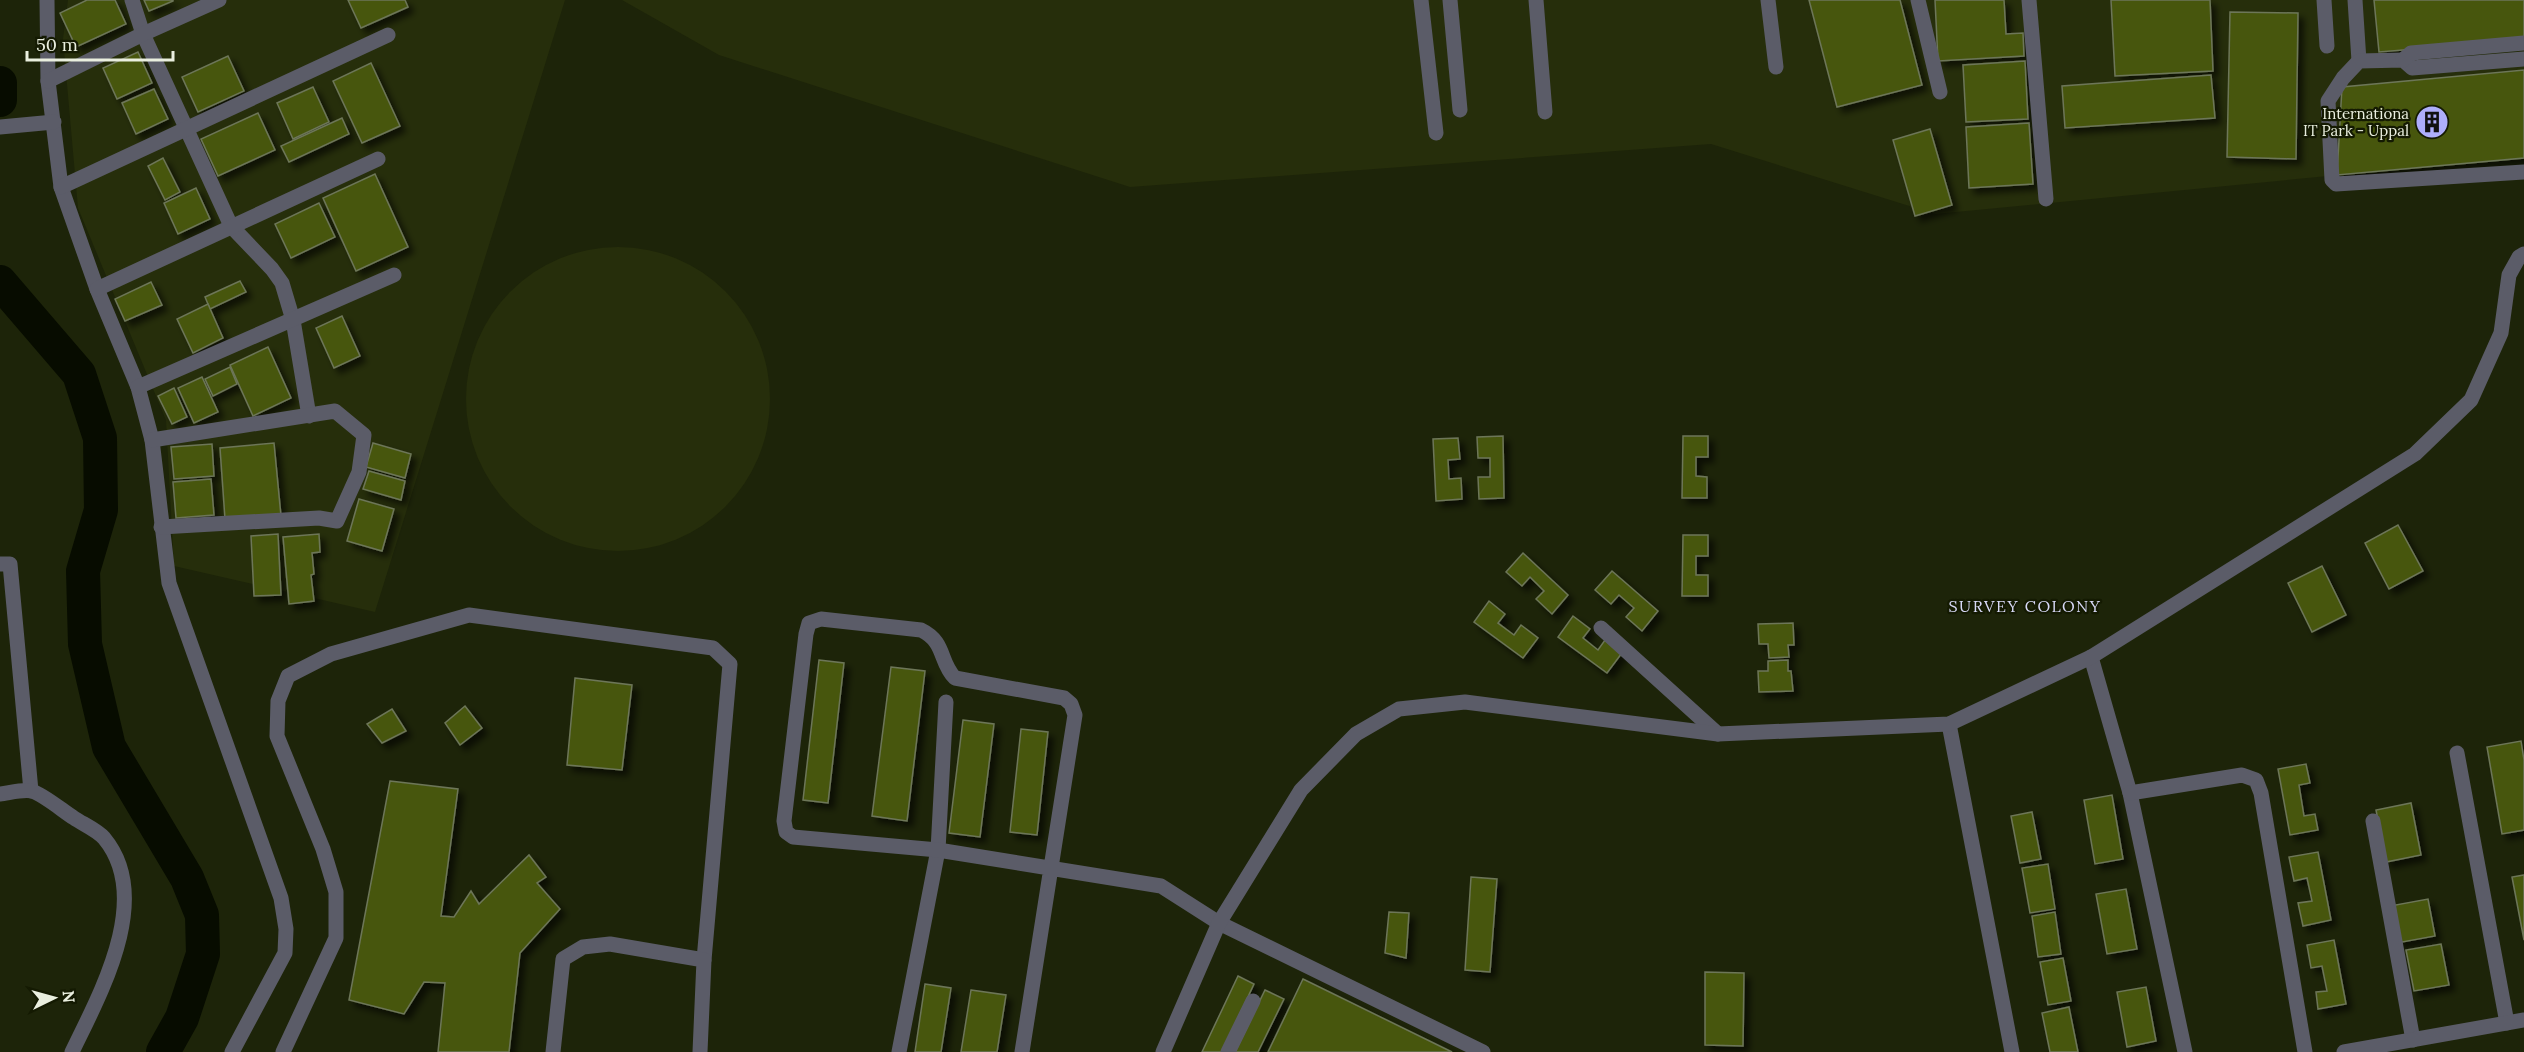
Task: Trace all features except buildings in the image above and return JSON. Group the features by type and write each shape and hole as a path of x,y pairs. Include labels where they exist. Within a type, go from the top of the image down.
{"street":[{"path":"47,0 48,81 62,187 97,289 138,387 152,440 169,583 281,898 286,929 285,953 232,1052"},
{"path":"132,0 143,34 231,226 272,269 282,284 293,320 309,416"},
{"path":"48,81 143,34 219,0"},
{"path":"1421,0 1436,133"},
{"path":"1450,0 1460,110"},
{"path":"1536,0 1545,112"},
{"path":"1768,0 1776,67"},
{"path":"1918,0 1940,92"},
{"path":"2029,0 2046,199"},
{"path":"2324,0 2327,46"},
{"path":"2355,0 2359,61"},
{"path":"62,187 388,35"},
{"path":"2524,44 2411,53 2403,60 2359,61 2343,78 2328,101 2332,180 2336,184 2524,172"},
{"path":"2403,60 2412,68 2524,59"},
{"path":"0,127 54,122"},
{"path":"97,289 378,159"},
{"path":"1163,1052 1219,923 1301,790 1356,734 1399,709 1465,702 1718,734 1949,724 2091,657 2415,454 2471,400 2501,333 2509,275 2519,257 2524,254"},
{"path":"138,387 394,275"},
{"path":"152,440 335,411 364,435 359,472 337,521 319,518 161,527"},
{"path":"0,564 10,564 31,791"},
{"path":"283,1052 336,938 336,892 322,849 277,736 278,701 288,676 331,654 469,615 713,648 730,664 704,960 700,1052"},
{"path":"1022,1052 1052,867 1076,715 1071,704 1064,698 955,678 950,674 938,644 930,635 921,630 821,619 809,623 784,821 786,832 793,837 938,850 1052,867 1161,886 1219,923 1483,1052"},
{"path":"1601,628 1718,734"},
{"path":"2091,657 2130,792 2185,1052"},
{"path":"899,1052 938,850 946,702"},
{"path":"1949,724 2012,1052"},
{"path":"2457,753 2507,1023"},
{"path":"2130,792 2242,775 2256,780 2261,793 2306,1052"},
{"path":"0,794 31,791 103,837 116,857 122,878 125,900 117,947 72,1052"},
{"path":"2373,821 2414,1040"},
{"path":"553,1052 563,959 583,947 610,945 704,960"},
{"path":"1227,1052 1253,1001"},
{"path":"2344,1052 2524,1020"}],"shaded area":[{"path":"68,0 565,0 375,612 174,566 166,420 78,208 63,39"},
{"path":"622,0 2524,0 2524,136 2349,174 1935,214 1711,144 1130,187 719,55"},
{"path":"618,247 648,250 676,259 702,273 725,292 744,315 758,341 767,369 770,399 767,429 758,457 744,483 725,506 702,525 676,539 648,548 618,551 588,548 560,539 534,525 511,506 492,483 478,457 469,429 466,399 469,369 478,341 492,315 511,292 534,273 560,259 588,250"}],"waterway":[{"path":"0,83 0,100"},
{"path":"0,282 79,374 100,438 101,510 83,571 85,644 109,747 187,878 202,915 203,954 182,1018 163,1052"}],"place":[{"name":"Internationa IT Park - Uppal","path":"2432,122"}],"district":[{"name":"SURVEY COLONY","path":"2025,606"}]}
